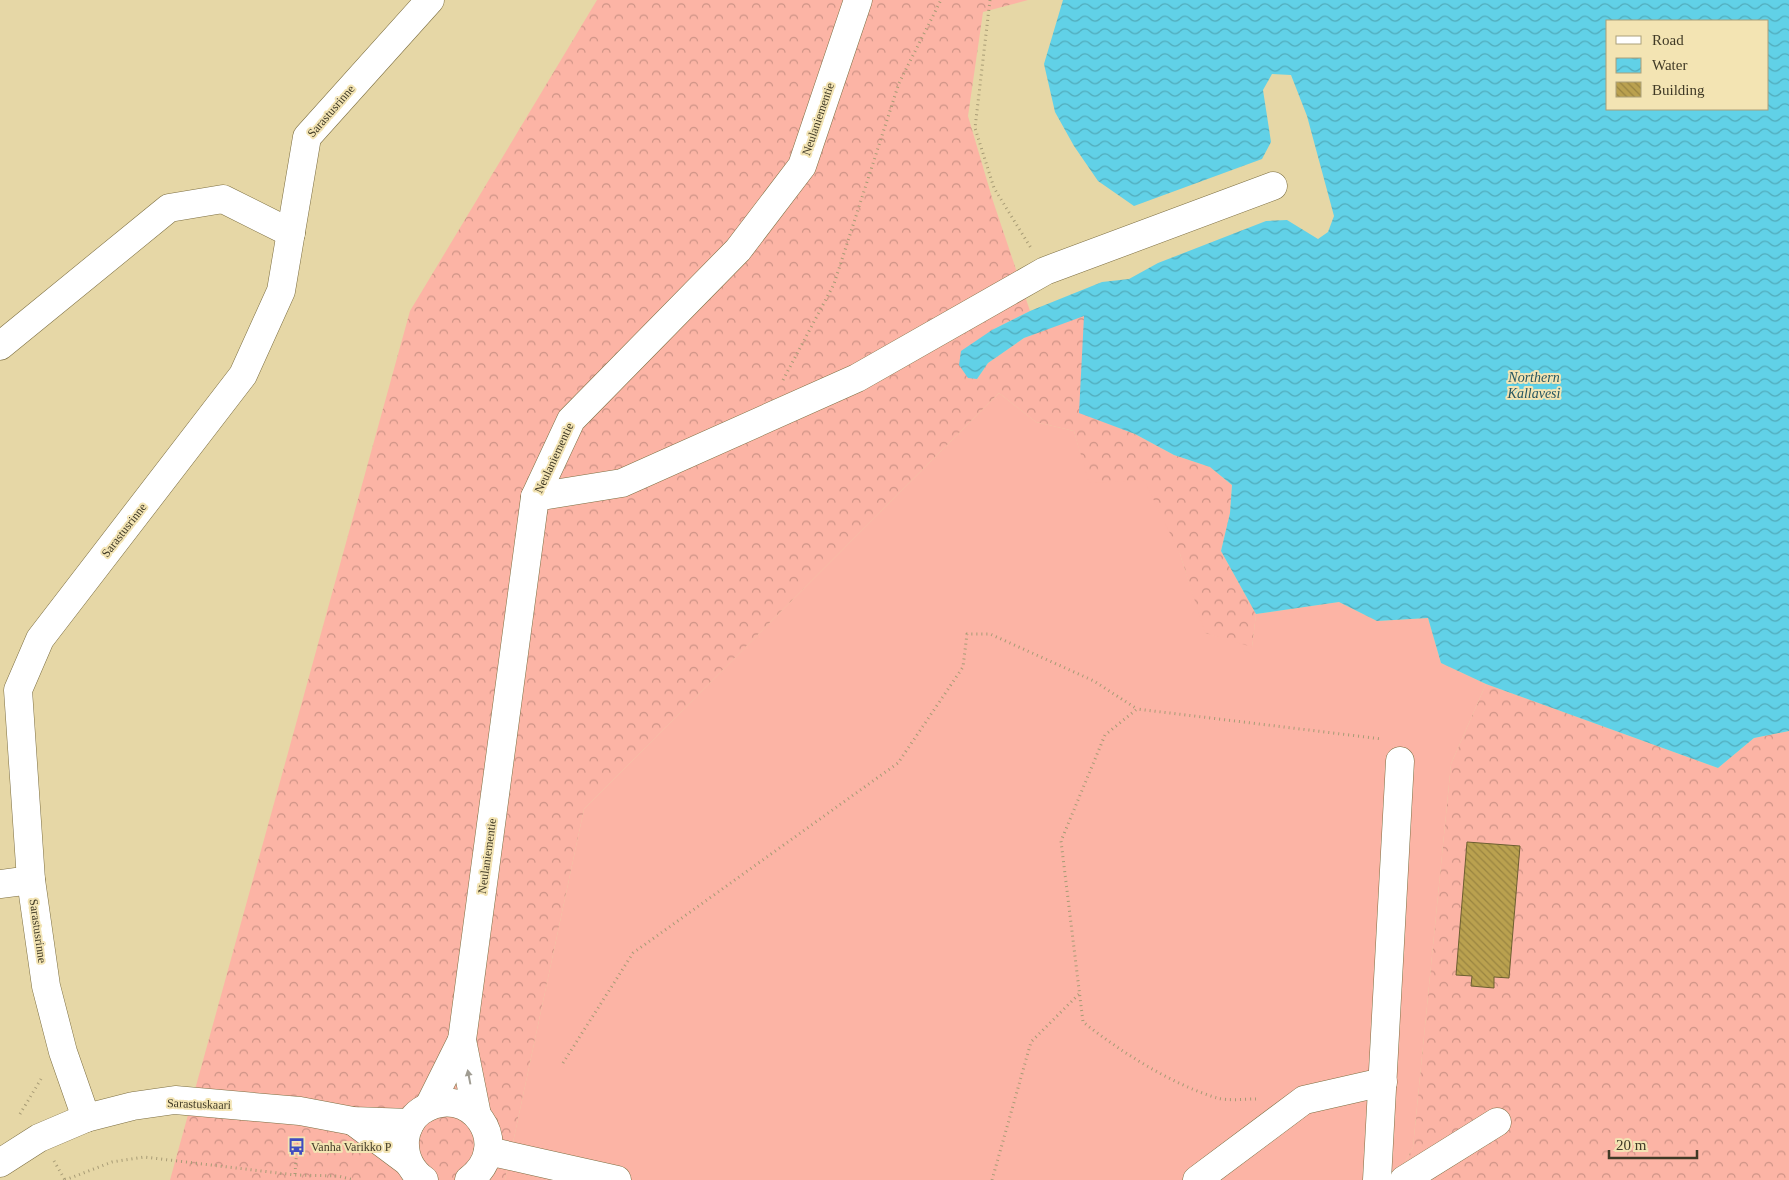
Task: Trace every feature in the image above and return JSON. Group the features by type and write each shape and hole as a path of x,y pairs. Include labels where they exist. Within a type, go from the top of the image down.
{"street":[{"name":"Sarastusrinne","path":"86,1118 63,1052 46,986 31,880 18,690 40,639 243,375 281,291 307,137 430,0"},
{"name":"Neulaniementie","path":"488,1151 489,1138 477,1115 462,1040 535,497 571,420 738,250 802,166 858,0"},
{"path":"535,497 622,483 857,378 1046,271 1273,186"},
{"path":"0,346 169,208 222,199 291,233"},
{"path":"1377,1180 1400,761"},
{"path":"0,884 31,880"},
{"name":"Neulaniementie","path":"416,1171 404,1149 406,1134 420,1114 462,1040"},
{"path":"1197,1180 1304,1100 1383,1082"},
{"name":"Sarastuskaari","path":"0,1163 39,1138 86,1118 133,1106 175,1100 300,1110 354,1121 420,1114 441,1102 454,1103 466,1107 477,1115"},
{"path":"354,1121 416,1171"},
{"path":"1404,1180 1497,1122"},
{"path":"469,1180 477,1174 484,1164 488,1151 617,1180"}],"path":[{"path":"762,420 834,284 899,84 941,0"},
{"path":"990,0 975,128 994,188 1046,271"},
{"path":"563,1063 633,953 898,763 962,666 967,634 990,634 1094,681 1137,710 1399,741 1400,761"},
{"path":"1137,710 1105,735 1061,841 1083,1022 1104,1038 1165,1076 1219,1098 1256,1099"},
{"path":"992,1180 1031,1042 1079,994"},
{"path":"17,1118 39,1085 48,1062 63,1052"},
{"path":"295,1174 297,1148"},
{"path":"65,1180 112,1162 144,1157 295,1174 338,1176 354,1180"}],"green space":[{"path":"597,0 1028,0 983,12 968,116 993,201 1030,311 992,330 977,379 988,363 1024,338 1084,315 1112,425 1135,434 1174,455 1210,467 1232,485 1230,513 1221,551 1256,614 1252,648 1204,633 1180,554 1088,483 1074,431 1036,422 999,393 584,809 505,1180 170,1180 410,311"},
{"path":"999,393 1036,422 1074,431 1089,483 1144,480 1180,554 1205,633 1252,647 1256,614 1339,602 1377,621 1428,618 1441,663 1486,684 1451,764 1413,1147 1395,1180 505,1180 584,809"},
{"path":"1486,684 1718,768 1754,738 1789,731 1789,1180 1395,1180 1413,1147 1451,764"}],"water":[{"name":"Northern Kallavesi","path":"1063,0 1789,0 1789,731 1754,738 1718,768 1486,684 1441,663 1428,618 1377,621 1339,602 1256,614 1221,551 1230,513 1232,485 1210,467 1174,455 1135,434 1079,413 1084,316 1024,338 988,363 977,379 968,378 959,365 961,351 992,330 1030,311 1102,282 1129,279 1158,263 1266,221 1287,220 1318,239 1328,232 1334,216 1307,116 1291,75 1272,74 1263,90 1271,142 1262,159 1134,206 1098,181 1074,146 1055,112 1044,64"}],"building":[{"path":"1467,842 1520,846 1509,978 1494,977 1494,988 1471,986 1472,976 1456,975"}],"place":[{"name":"Vanha Varikko P","path":"297,1147"}]}
